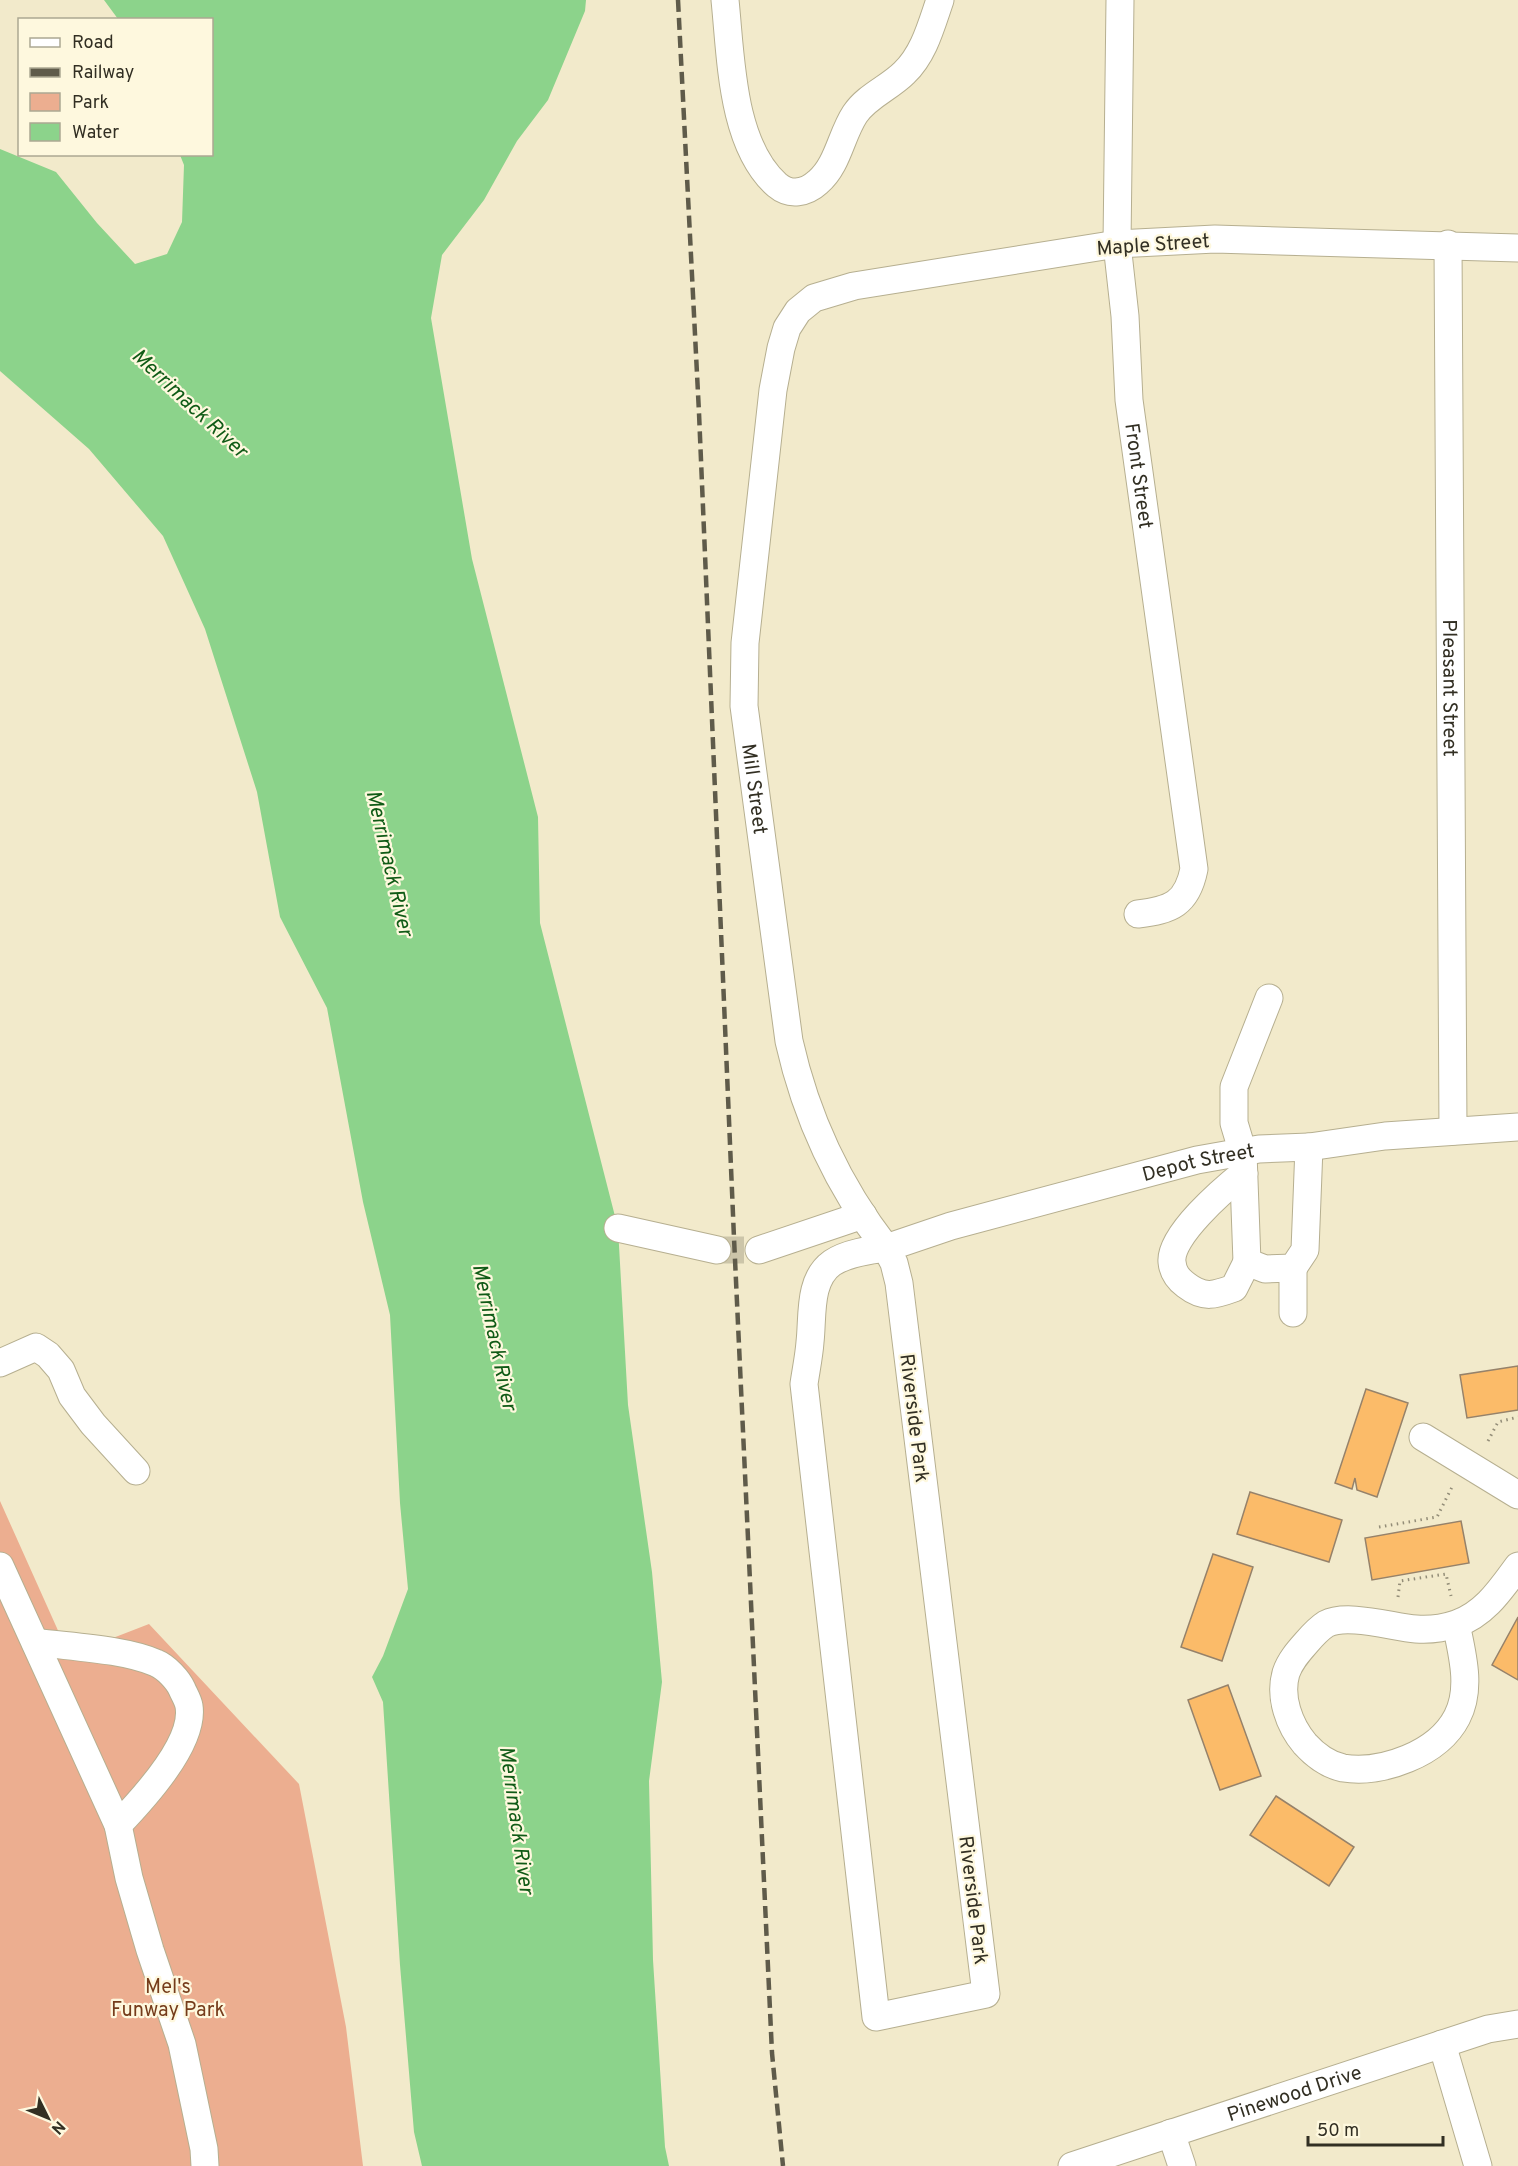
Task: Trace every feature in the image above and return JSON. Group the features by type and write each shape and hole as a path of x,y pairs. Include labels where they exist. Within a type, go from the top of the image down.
{"street":[{"path":"725,0 736,94 748,142 758,162 770,178 782,189 793,193 806,190 818,182 830,168 845,131 856,112 870,98 904,73 918,56 940,0"},
{"name":"Front Street","path":"1120,0 1117,244 1125,316 1129,400 1194,869 1191,883 1183,898 1170,908 1138,914"},
{"name":"Maple Street","path":"798,311 814,298 854,286 1117,244 1215,239 1448,244 1518,248"},
{"name":"Pleasant Street","path":"1448,244 1453,1131"},
{"name":"Mill Street","path":"798,311 787,328 773,390 745,643 744,706 791,1052 798,1082 812,1122 830,1160 886,1248"},
{"path":"1243,1163 1178,1239 1171,1260 1176,1275 1188,1287 1200,1293 1213,1296 1234,1288 1247,1262 1243,1163 1234,1123 1234,1087 1269,998"},
{"name":"Depot Street","path":"886,1248 951,1226 1197,1160 1243,1163 1259,1149 1309,1147 1385,1136 1518,1127"},
{"path":"1293,1313 1293,1268 1305,1250 1309,1147"},
{"path":"759,1250 863,1215"},
{"path":"618,1228 717,1250"},
{"name":"Riverside Park","path":"886,1248 894,1263 899,1283 986,1994 876,2017 804,1384 813,1300 818,1280 831,1263 850,1255 886,1248"},
{"path":"1247,1262 1265,1269 1293,1268"},
{"path":"0,1363 36,1347 48,1355 61,1370 72,1396 93,1424 136,1471"},
{"path":"1423,1437 1518,1495"},
{"path":"0,1566 118,1825 129,1878 150,1950 182,2044 204,2150 205,2166"},
{"path":"1456,1624 1465,1670 1464,1697 1458,1717 1445,1735 1427,1749 1407,1759 1387,1765 1342,1768 1319,1757 1304,1743 1292,1725 1285,1705 1283,1684 1288,1665 1320,1629 1327,1624 1343,1620 1418,1629 1456,1624 1486,1606 1518,1566"},
{"path":"34,1642 134,1655 159,1664 179,1683 189,1705 188,1726 174,1756 142,1800 118,1825"},
{"name":"Pinewood Drive","path":"1072,2166 1488,2029 1518,2024"},
{"path":"1442,2044 1478,2166"},
{"path":"1171,2133 1182,2166"}],"path":[{"path":"1488,1441 1498,1422 1518,1417"},
{"path":"1379,1527 1437,1517 1453,1485"},
{"path":"1398,1597 1400,1581 1446,1574 1451,1596"}],"green space":[{"name":"Mel's Funway Park","path":"0,1501 69,1655 149,1624 299,1784 346,2027 363,2166 0,2166"}],"water":[{"name":"Merrimack River","path":"104,0 586,0 585,11 548,100 517,141 484,200 442,255 431,318 472,559 538,817 540,923 618,1228 628,1405 652,1572 662,1682 649,1781 653,1960 665,2147 669,2166 422,2166 414,2132 400,1965 383,1702 372,1677 383,1656 408,1589 400,1503 390,1315 363,1202 327,1008 280,917 257,792 205,629 163,536 89,449 0,371 0,149 56,172 97,223 135,264 167,254 182,222 184,165 180,156 213,156 213,18 117,18"}],"building":[{"path":"1518,1366 1518,1410 1467,1418 1460,1375"},
{"path":"1366,1389 1408,1403 1377,1497 1357,1490 1355,1478 1352,1489 1335,1483"},
{"path":"1250,1492 1342,1520 1329,1562 1237,1534"},
{"path":"1461,1521 1469,1563 1372,1580 1365,1538"},
{"path":"1213,1554 1253,1567 1222,1661 1181,1647"},
{"path":"1518,1617 1518,1680 1492,1665"},
{"path":"1228,1685 1261,1776 1220,1790 1188,1700"},
{"path":"1276,1796 1354,1847 1329,1886 1250,1835"}],"tunnel":[{"path":"717,1250 759,1250"}],"railway":[{"path":"678,0 699,413 772,2053 783,2166"}]}
